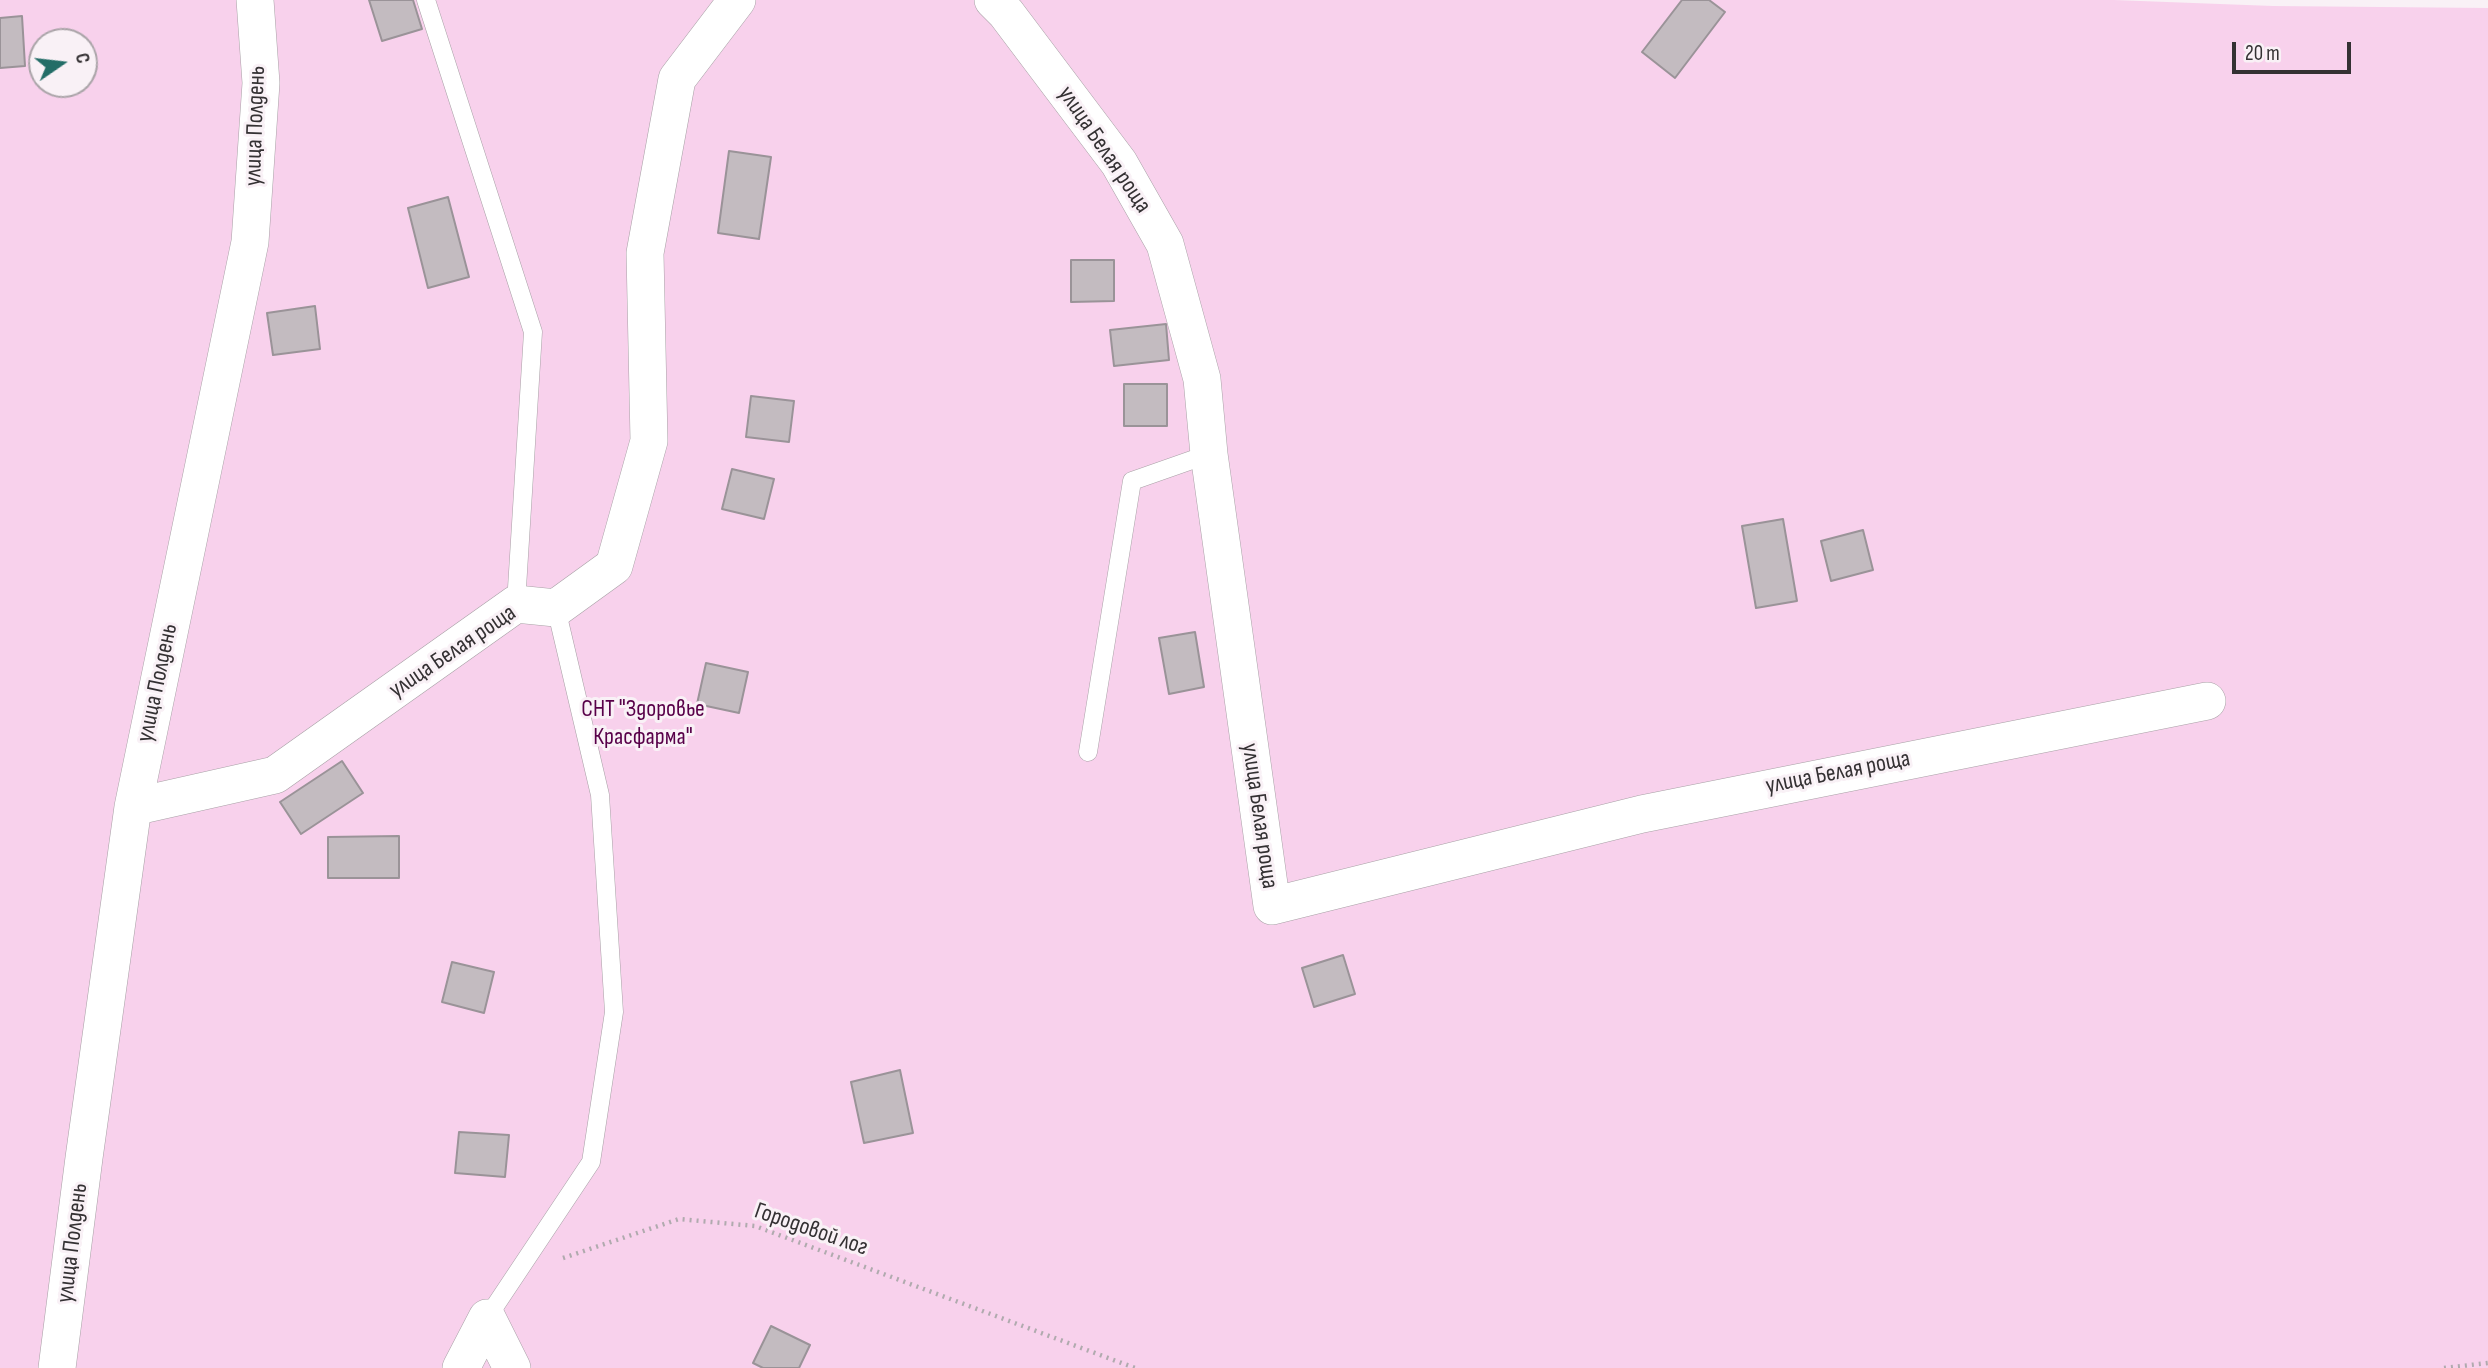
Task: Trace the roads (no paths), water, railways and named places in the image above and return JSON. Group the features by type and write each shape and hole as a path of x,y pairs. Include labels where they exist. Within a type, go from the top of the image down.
{"street":[{"name":"улица Полдень","path":"57,1368 83,1158 133,807 250,242 261,83 255,0"},
{"path":"556,608 614,566 649,441 645,253 677,79 737,0"},
{"name":"улица Белая роща","path":"993,0 1006,13 1119,163 1165,244 1202,379 1209,453 1272,906 1642,814 2207,701"},
{"name":"улица Белая роща","path":"133,807 275,775 516,604 556,608"},
{"path":"461,1368 487,1318"},
{"path":"487,1318 512,1368"}],"lane":[{"path":"426,0 533,332 516,604"},
{"path":"1088,752 1132,481 1209,453"},
{"path":"487,1318 591,1162 614,1012 600,795 556,608"}],"park label":[{"name":"СНТ \"Здоровье Красфарма\"","path":"643,724"}]}
